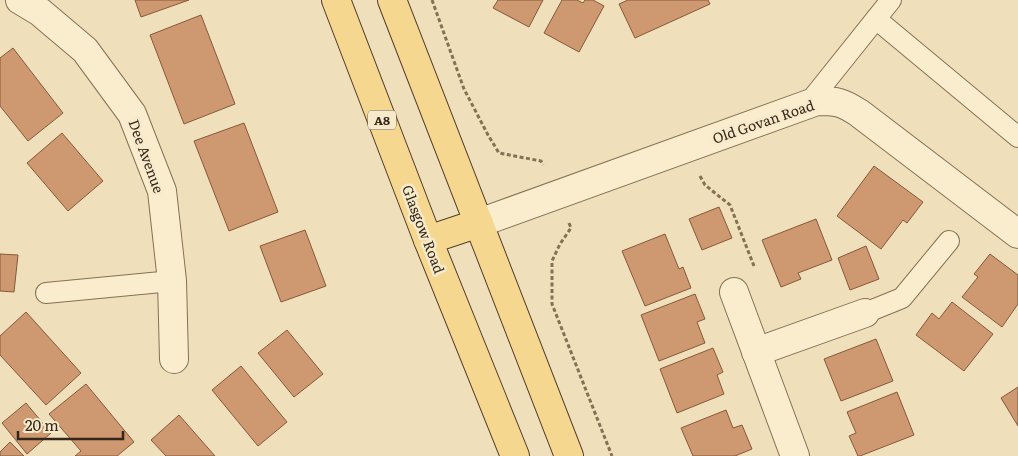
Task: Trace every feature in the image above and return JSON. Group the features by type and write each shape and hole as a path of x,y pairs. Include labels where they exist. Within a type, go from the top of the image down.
{"main road":[{"name":"Glasgow Road","path":"336,0 428,240 515,456"},
{"path":"392,0 569,456"},
{"path":"428,240 479,223"}],"street":[{"name":"Dee Avenue","path":"20,0 40,12 85,50 132,114 162,191 172,281 174,359"},
{"name":"Old Govan Road","path":"479,223 817,101 836,101 846,104 1018,234"},
{"path":"734,292 795,456"},
{"path":"756,352 865,313"}],"lane":[{"path":"807,105 891,0"},
{"path":"876,19 1018,137"},
{"path":"865,313 902,298 949,241"},
{"path":"46,293 172,281"}],"path":[{"path":"685,149 705,185 730,205 757,273 735,285 734,292"}],"building":[{"path":"135,0 189,0 141,17"},
{"path":"498,0 543,0 529,27 493,8"},
{"path":"562,0 577,0 583,3 585,0 593,0 604,6 579,52 544,33"},
{"path":"628,0 708,0 710,4 635,38 619,4"},
{"path":"201,15 235,104 184,124 150,35"},
{"path":"13,48 63,113 28,141 0,106 0,58"},
{"path":"244,123 278,212 229,231 194,141"},
{"path":"62,133 103,181 68,211 27,163"},
{"path":"874,166 923,202 907,223 903,220 881,249 837,216"},
{"path":"719,207 732,238 702,250 689,219"},
{"path":"816,219 832,260 798,273 801,279 781,287 762,240"},
{"path":"305,230 326,286 281,302 260,246"},
{"path":"665,234 679,269 683,267 691,288 645,306 622,251"},
{"path":"866,246 879,279 850,290 838,258"},
{"path":"0,254 18,255 14,292 0,291"},
{"path":"990,254 1018,275 1018,304 1002,327 962,297 978,277 974,274"},
{"path":"695,294 705,319 697,322 705,343 659,361 641,315"},
{"path":"952,302 993,334 964,371 916,335 932,313 939,319"},
{"path":"26,312 81,373 46,405 0,355 0,336"},
{"path":"287,330 323,374 294,397 258,353"},
{"path":"876,339 893,381 841,401 824,359"},
{"path":"713,348 723,372 717,375 724,394 677,413 660,369"},
{"path":"241,366 287,422 258,446 212,390"},
{"path":"86,384 134,442 117,456 75,456 81,451 49,414"},
{"path":"1018,387 1018,426 1001,398"},
{"path":"897,392 914,435 858,456 849,436 856,433 847,412"},
{"path":"26,403 51,433 27,454 2,423"},
{"path":"726,410 733,428 742,425 752,449 735,456 693,456 681,428"},
{"path":"179,415 215,456 166,456 151,440"},
{"path":"10,442 24,456 0,456 0,452"}]}
